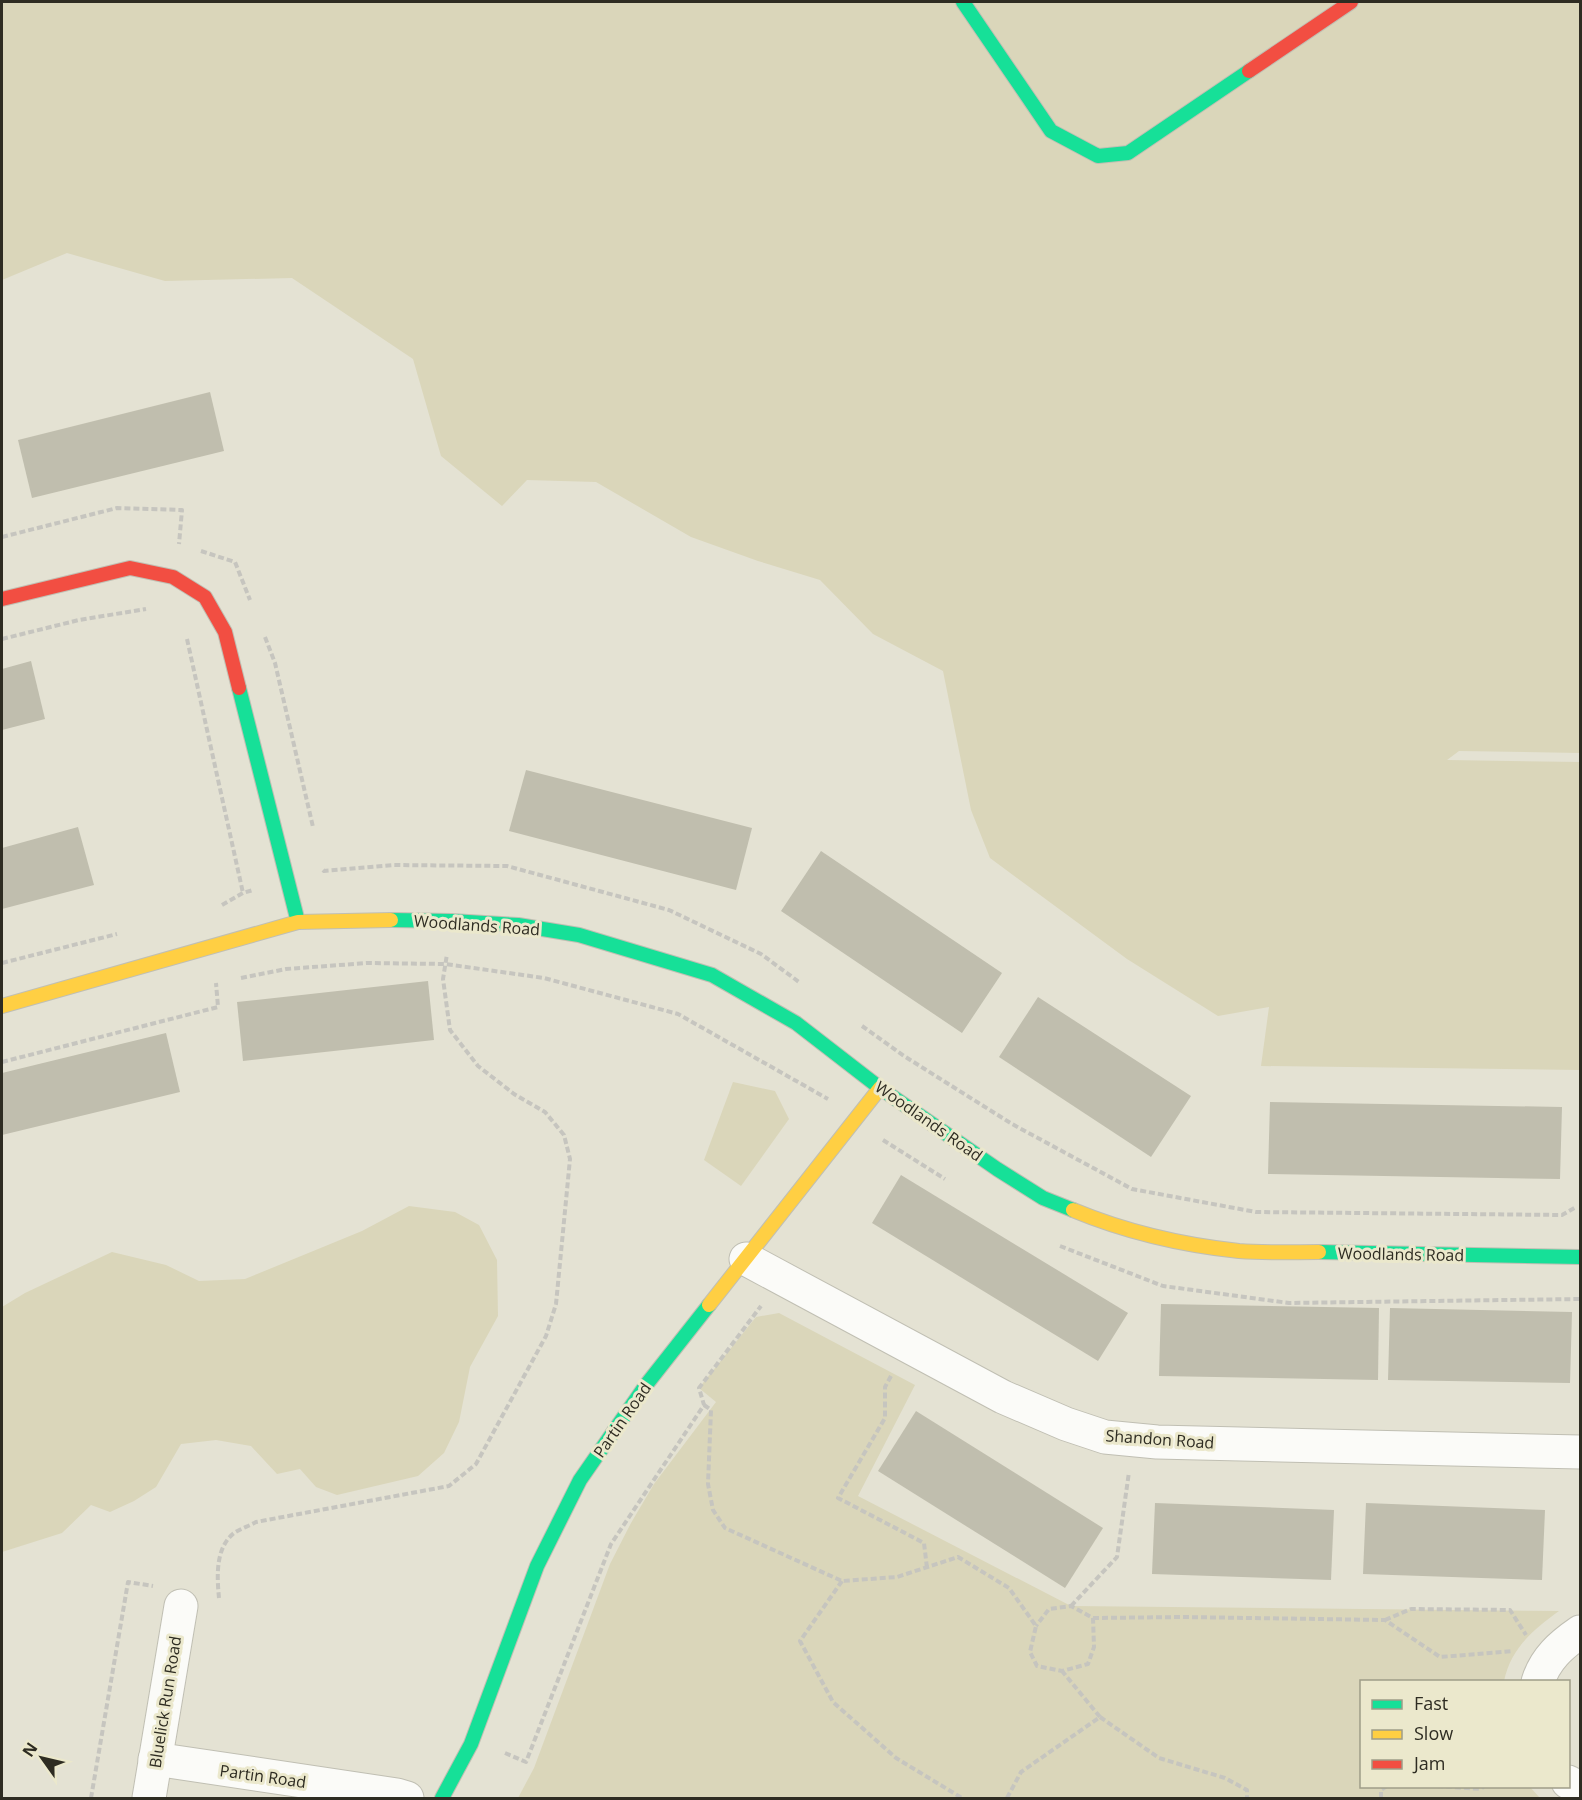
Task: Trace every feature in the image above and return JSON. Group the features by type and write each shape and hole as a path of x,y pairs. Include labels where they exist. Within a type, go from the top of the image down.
{"street":[{"path":"963,2 1051,131 1098,156 1128,153 1351,2"},
{"path":"2,599 130,568 173,577 205,597 225,632 298,922"},
{"name":"Woodlands Road","path":"2,1006 298,922 452,921 518,926 579,935 712,975 796,1023 880,1088 997,1170 1043,1197 1096,1220 1166,1240 1241,1251 1581,1257"},
{"name":"Partin Road","path":"442,1798 471,1744 537,1566 580,1480 646,1385 880,1088"},
{"name":"Shandon Road","path":"746,1259 1004,1397 1066,1424 1105,1437 1134,1440 1581,1452"},
{"name":"Bluelick Run Road","path":"149,1798 181,1606"},
{"path":"1539,1680 1542,1670 1561,1645 1581,1632"},
{"name":"Partin Road","path":"155,1760 407,1798"}],"path":[{"path":"2,537 117,508 182,510 179,544 235,562 251,602"},
{"path":"2,639 79,620 147,609"},
{"path":"185,632 243,893 214,910"},
{"path":"263,632 275,663 315,837"},
{"path":"321,860 324,872 393,865 507,866 669,910 761,954 809,988"},
{"path":"219,1598 216,1575 222,1550 233,1534 256,1522 448,1486 476,1464 546,1336 556,1304 570,1159 564,1136 545,1112 514,1094 478,1066 450,1030 443,979 452,921"},
{"path":"2,963 125,932"},
{"path":"239,978 286,969 367,963 446,964 544,978 678,1014 834,1103"},
{"path":"2,1062 218,1007 216,982 227,980"},
{"path":"856,1022 904,1056 1012,1124 1132,1189 1256,1212 1562,1215 1576,1206"},
{"path":"782,1278 699,1388 704,1405 711,1410 708,1484 713,1510 725,1528 842,1581 897,1577 958,1557 1009,1588 1036,1626"},
{"path":"907,1345 885,1387 885,1418 838,1498 924,1543 927,1568"},
{"path":"500,1751 526,1762 611,1544 704,1405"},
{"path":"1071,1606 1117,1557 1134,1440"},
{"path":"842,1581 800,1641 833,1702 896,1758 962,1798"},
{"path":"1094,1618 1094,1647 1088,1664 1062,1671 1037,1666 1030,1652 1036,1626 1049,1608 1071,1606 1094,1618 1385,1620 1412,1609 1510,1610 1528,1639"},
{"path":"1385,1620 1440,1658 1522,1650"},
{"path":"1062,1671 1100,1717 1160,1758 1225,1778 1247,1790 1247,1798"},
{"path":"1007,1798 1021,1772 1100,1717"},
{"path":"1466,1788 1481,1788"}],"shaded area":[{"path":"2,2 1580,2 1580,753 1459,751 1447,760 1580,762 1580,1070 1261,1066 1269,1007 1218,1016 1127,959 990,858 971,810 943,671 873,634 820,580 691,537 596,482 527,480 502,506 441,456 413,359 292,278 165,281 67,253 2,280"},
{"path":"733,1082 775,1091 789,1119 741,1186 704,1160"},
{"path":"409,1206 455,1212 479,1225 497,1260 498,1316 470,1367 459,1422 444,1453 418,1476 337,1495 316,1487 300,1469 277,1474 251,1446 216,1440 181,1444 156,1487 134,1501 110,1512 91,1505 62,1533 2,1552 2,1307 25,1293 112,1252 166,1265 199,1281 245,1279 362,1231"},
{"path":"779,1313 915,1385 858,1496 1071,1606 1559,1611 1524,1641 1512,1659 1504,1680 1360,1680 1360,1788 1531,1788 1540,1798 518,1798 534,1768 610,1564 654,1484 716,1402 699,1388 756,1317"}],"building":[{"path":"210,392 224,451 32,498 18,440"},
{"path":"31,661 45,719 2,730 2,669"},
{"path":"526,770 752,828 736,890 509,831"},
{"path":"78,827 94,885 2,909 2,848"},
{"path":"821,851 1002,973 962,1033 781,911"},
{"path":"428,981 434,1040 243,1061 237,1002"},
{"path":"1038,997 1191,1096 1151,1157 999,1057"},
{"path":"166,1033 180,1092 2,1135 2,1073"},
{"path":"1270,1102 1562,1107 1560,1179 1268,1174"},
{"path":"901,1175 1128,1313 1098,1361 872,1223"},
{"path":"1161,1304 1379,1308 1378,1380 1159,1376"},
{"path":"1390,1308 1572,1312 1570,1383 1388,1380"},
{"path":"916,1411 1103,1528 1065,1588 878,1471"},
{"path":"1155,1503 1334,1510 1331,1580 1152,1574"},
{"path":"1366,1503 1545,1510 1542,1580 1363,1574"}],"traffic: fast":[{"path":"963,2 1051,131 1098,156 1128,153 1249,71"},
{"path":"239,688 298,922"},
{"path":"391,920 518,925 579,935 712,975 796,1023 880,1088 997,1169 1043,1198 1073,1210"},
{"path":"1319,1252 1580,1257"},
{"path":"442,1798 471,1744 537,1566 580,1480 646,1385 709,1305"}],"traffic: slow":[{"path":"2,1006 298,922 391,920"},
{"path":"709,1305 880,1088"},
{"path":"1073,1210 1134,1231 1196,1245 1249,1252 1319,1252"}],"traffic: jam":[{"path":"1249,71 1351,2"},
{"path":"2,599 130,568 173,577 205,597 225,632 239,688"}]}
